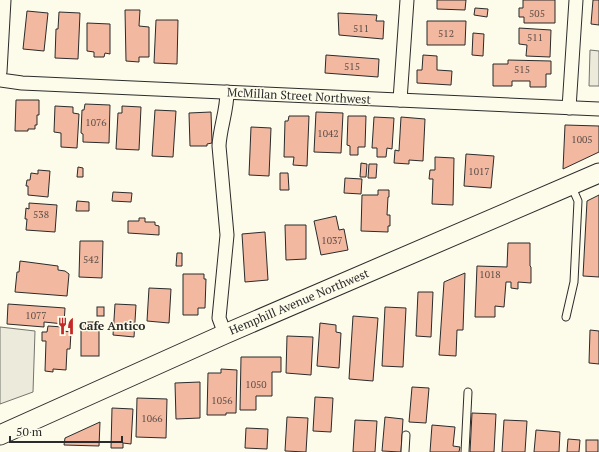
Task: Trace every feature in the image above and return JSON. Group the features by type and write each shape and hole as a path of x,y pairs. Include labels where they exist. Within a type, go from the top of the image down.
{"street":[{"path":"0,72 4,0"},
{"path":"400,100 407,0"},
{"path":"569,108 576,0"},
{"name":"McMillan Street Northwest","path":"0,80 22,83 599,109"},
{"path":"225,334 218,318 227,235 219,146 227,104 227,92"},
{"name":"Hemphill Avenue Northwest","path":"0,435 225,334 599,173"}],"lane":[{"path":"566,317 574,282 578,201 571,185"},
{"path":"465,452 468,392"},
{"path":"405,452 406,435"}],"shaded area":[{"path":"590,50 599,51 599,86 589,86"},
{"path":"0,327 35,331 33,392 0,404"}],"building":[{"path":"437,0 466,0 465,10 437,9"},
{"path":"523,0 555,0 555,23 524,23 524,17 519,17 519,8 523,8"},
{"path":"593,0 599,0 599,25 591,24"},
{"path":"475,8 488,9 487,17 474,15"},
{"path":"125,10 140,10 139,26 149,27 149,57 139,57 139,62 126,61"},
{"path":"27,11 48,13 44,51 23,49"},
{"path":"59,12 80,13 78,59 55,58 56,29 58,29"},
{"path":"338,13 377,15 376,21 384,21 383,39 339,35"},
{"path":"156,20 178,20 177,64 154,63"},
{"path":"427,21 466,21 465,45 427,45"},
{"path":"87,23 110,24 110,54 105,53 104,57 94,57 94,52 87,51"},
{"path":"519,28 551,30 550,57 526,56 527,45 519,44"},
{"path":"473,33 484,34 483,56 472,55"},
{"path":"326,55 379,59 378,77 325,73"},
{"path":"423,55 437,56 437,70 452,71 451,85 417,83 417,70 422,70"},
{"path":"508,60 551,61 551,74 546,74 546,87 530,87 530,81 512,81 512,86 493,86 493,64 508,64"},
{"path":"16,100 39,100 39,115 37,115 37,125 35,125 35,129 28,129 28,131 15,131"},
{"path":"85,104 110,105 109,143 83,142 83,134 81,133 82,110 84,110"},
{"path":"55,106 73,107 73,113 79,114 77,148 61,147 61,133 54,132"},
{"path":"122,106 141,107 139,150 116,149 118,113 122,113"},
{"path":"155,110 176,111 173,157 152,156"},
{"path":"211,112 212,143 207,144 207,146 190,146 189,113"},
{"path":"316,112 343,113 341,153 314,152"},
{"path":"289,116 309,116 307,166 293,165 294,157 284,157 285,121 288,121"},
{"path":"348,116 366,116 365,147 358,147 358,155 350,155 350,146 347,145"},
{"path":"374,117 394,118 392,149 387,148 386,157 377,157 377,148 372,148"},
{"path":"401,117 425,119 423,161 409,160 409,164 394,163 395,150 399,151"},
{"path":"565,125 599,126 599,152 563,169"},
{"path":"251,127 271,128 269,176 249,175"},
{"path":"466,154 494,156 491,188 464,186"},
{"path":"435,157 454,158 453,205 432,204 433,179 429,179 430,170 435,170"},
{"path":"361,163 367,164 366,177 360,177"},
{"path":"369,164 377,164 376,178 368,178"},
{"path":"78,167 83,168 83,177 77,177"},
{"path":"38,170 50,171 48,197 28,195 28,186 26,186 27,180 30,180 31,173 38,174"},
{"path":"280,173 288,173 289,190 280,190"},
{"path":"345,178 362,179 361,194 344,193"},
{"path":"378,190 389,190 387,215 390,215 390,226 388,226 388,232 361,231 362,195 378,195"},
{"path":"113,192 132,193 131,202 112,201"},
{"path":"599,195 599,277 583,276 587,201"},
{"path":"77,201 89,202 89,211 76,211"},
{"path":"29,203 57,205 55,232 26,230 26,208 29,209"},
{"path":"336,216 339,230 344,229 348,250 321,255 314,221"},
{"path":"139,218 145,218 145,222 155,222 155,225 159,226 159,235 128,233 128,221 139,221"},
{"path":"285,225 306,225 306,259 286,260"},
{"path":"265,232 268,280 245,282 242,234"},
{"path":"80,241 103,241 102,278 79,277"},
{"path":"508,243 530,243 531,283 518,282 518,289 511,288 511,282 506,282 504,307 495,306 495,317 475,317 477,266 507,267"},
{"path":"177,253 182,253 182,266 176,266"},
{"path":"20,261 58,266 58,270 65,271 69,274 67,296 15,292 17,272 19,272"},
{"path":"465,273 463,330 457,330 456,356 439,355 444,282"},
{"path":"183,274 204,274 204,279 206,279 205,308 198,308 198,315 183,315"},
{"path":"149,288 171,289 169,323 147,321"},
{"path":"418,292 433,292 431,337 416,336"},
{"path":"8,304 65,308 64,324 44,322 44,327 7,324"},
{"path":"115,304 136,305 134,337 113,335"},
{"path":"97,307 104,307 104,316 97,316"},
{"path":"385,307 406,308 403,367 382,366"},
{"path":"353,316 378,318 373,381 349,379"},
{"path":"81,322 99,322 99,356 81,356"},
{"path":"320,323 336,325 336,332 341,333 339,368 317,366"},
{"path":"48,326 63,327 63,331 71,332 70,349 67,349 66,370 53,369 53,372 45,371 46,341 42,341 42,332 47,332"},
{"path":"590,330 599,331 599,364 589,363"},
{"path":"287,336 313,337 311,375 286,373"},
{"path":"241,357 281,357 281,372 272,372 272,396 256,396 256,410 240,410"},
{"path":"221,369 237,370 236,413 226,413 226,415 207,415 208,373 221,373"},
{"path":"200,382 200,418 176,419 175,383"},
{"path":"412,387 429,388 426,423 409,422"},
{"path":"315,397 333,398 331,432 313,431"},
{"path":"137,398 167,399 166,438 136,437"},
{"path":"112,408 133,409 131,444 123,443 123,448 111,448"},
{"path":"472,413 496,414 494,452 470,452"},
{"path":"287,417 308,418 306,452 285,451"},
{"path":"385,417 403,419 401,452 382,451"},
{"path":"355,420 377,421 375,452 353,452"},
{"path":"504,420 527,421 525,452 502,452"},
{"path":"100,422 99,446 64,445 65,438"},
{"path":"432,425 455,427 453,446 460,447 459,452 430,452"},
{"path":"246,428 268,429 267,449 245,448"},
{"path":"536,430 560,432 559,452 534,452"},
{"path":"568,439 580,440 579,452 567,452"},
{"path":"586,440 598,440 598,452 586,452"}],"place":[{"name":"Cafe Antico","path":"66,326"}]}
